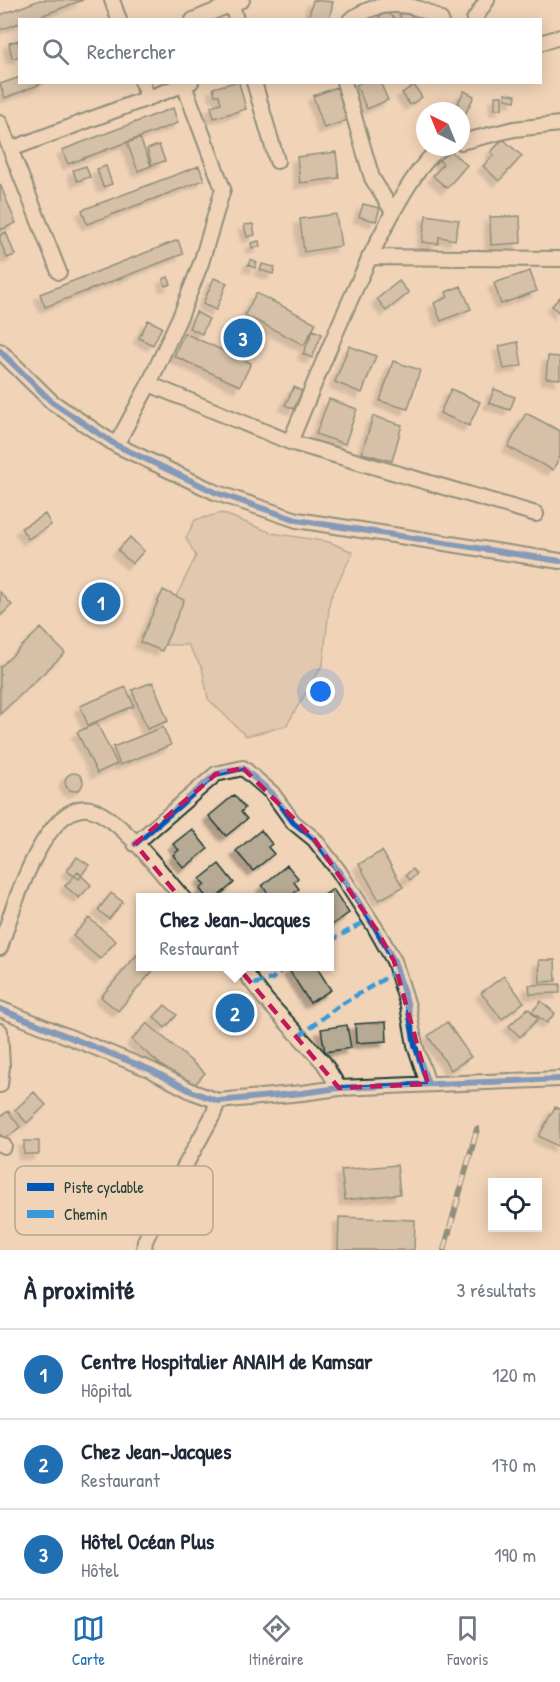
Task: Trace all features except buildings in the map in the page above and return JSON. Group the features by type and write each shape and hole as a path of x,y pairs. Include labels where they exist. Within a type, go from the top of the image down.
{"street":[{"path":"112,0 118,18"},
{"path":"475,18 488,0"},
{"path":"353,18 385,1 396,1 423,8 438,18"},
{"path":"199,18 237,2 236,18"},
{"path":"542,42 560,38"},
{"path":"143,84 148,98"},
{"path":"11,149 188,84 223,189 201,263 182,312 149,384 116,445"},
{"path":"255,84 277,161"},
{"path":"345,84 372,178 393,212"},
{"path":"0,123 59,272"},
{"path":"470,140 514,129 560,124"},
{"path":"290,442 369,257 393,212 425,162 431,156"},
{"path":"369,257 560,259"},
{"path":"0,351 52,402 116,445 217,493 297,520 560,561"},
{"path":"149,384 290,442 536,514"},
{"path":"135,844 216,774 243,768 272,793 293,822 314,839 338,870 380,936 398,971 408,1006 415,1045 428,1084"},
{"path":"0,948 14,902 43,841 65,814 82,808 97,812 114,824 179,893"},
{"path":"244,971 266,1000 324,1063 339,1088"},
{"path":"0,1010 151,1070 193,1092 218,1101 339,1088 560,1079"},
{"path":"0,1031 2,1066 0,1085"},
{"path":"185,1166 218,1101"}],"highlighted area":[{"path":"243,768 314,839 376,929 394,961 428,1084 339,1088 135,844 216,774"}],"shaded area":[{"path":"222,513 272,533 329,542 353,552 330,599 323,664 286,726 246,736 208,699 202,668 188,645 163,645 158,633 196,556 186,538 195,520"}],"railway":[{"path":"444,1250 477,1129"}],"marked path":[{"path":"334,939 370,919"},
{"path":"254,984 272,979 281,971"},
{"path":"299,1036 337,1007 397,971"}],"cycle path":[{"path":"0,351 52,402 116,445 217,493 297,520 560,561"},
{"path":"135,844 216,774 243,768 272,793 293,822 314,839 338,870 376,929 394,961 408,1006 415,1045 428,1084"},
{"path":"0,1009 151,1070 193,1092 218,1101 339,1088 560,1079"}],"place":[{"name":"Hôtel Océan Plus","path":"243,338"},
{"name":"Centre Hospitalier ANAIM de Kamsar","path":"101,602"},
{"name":"Chez Jean-Jacques","path":"235,1013"}]}
